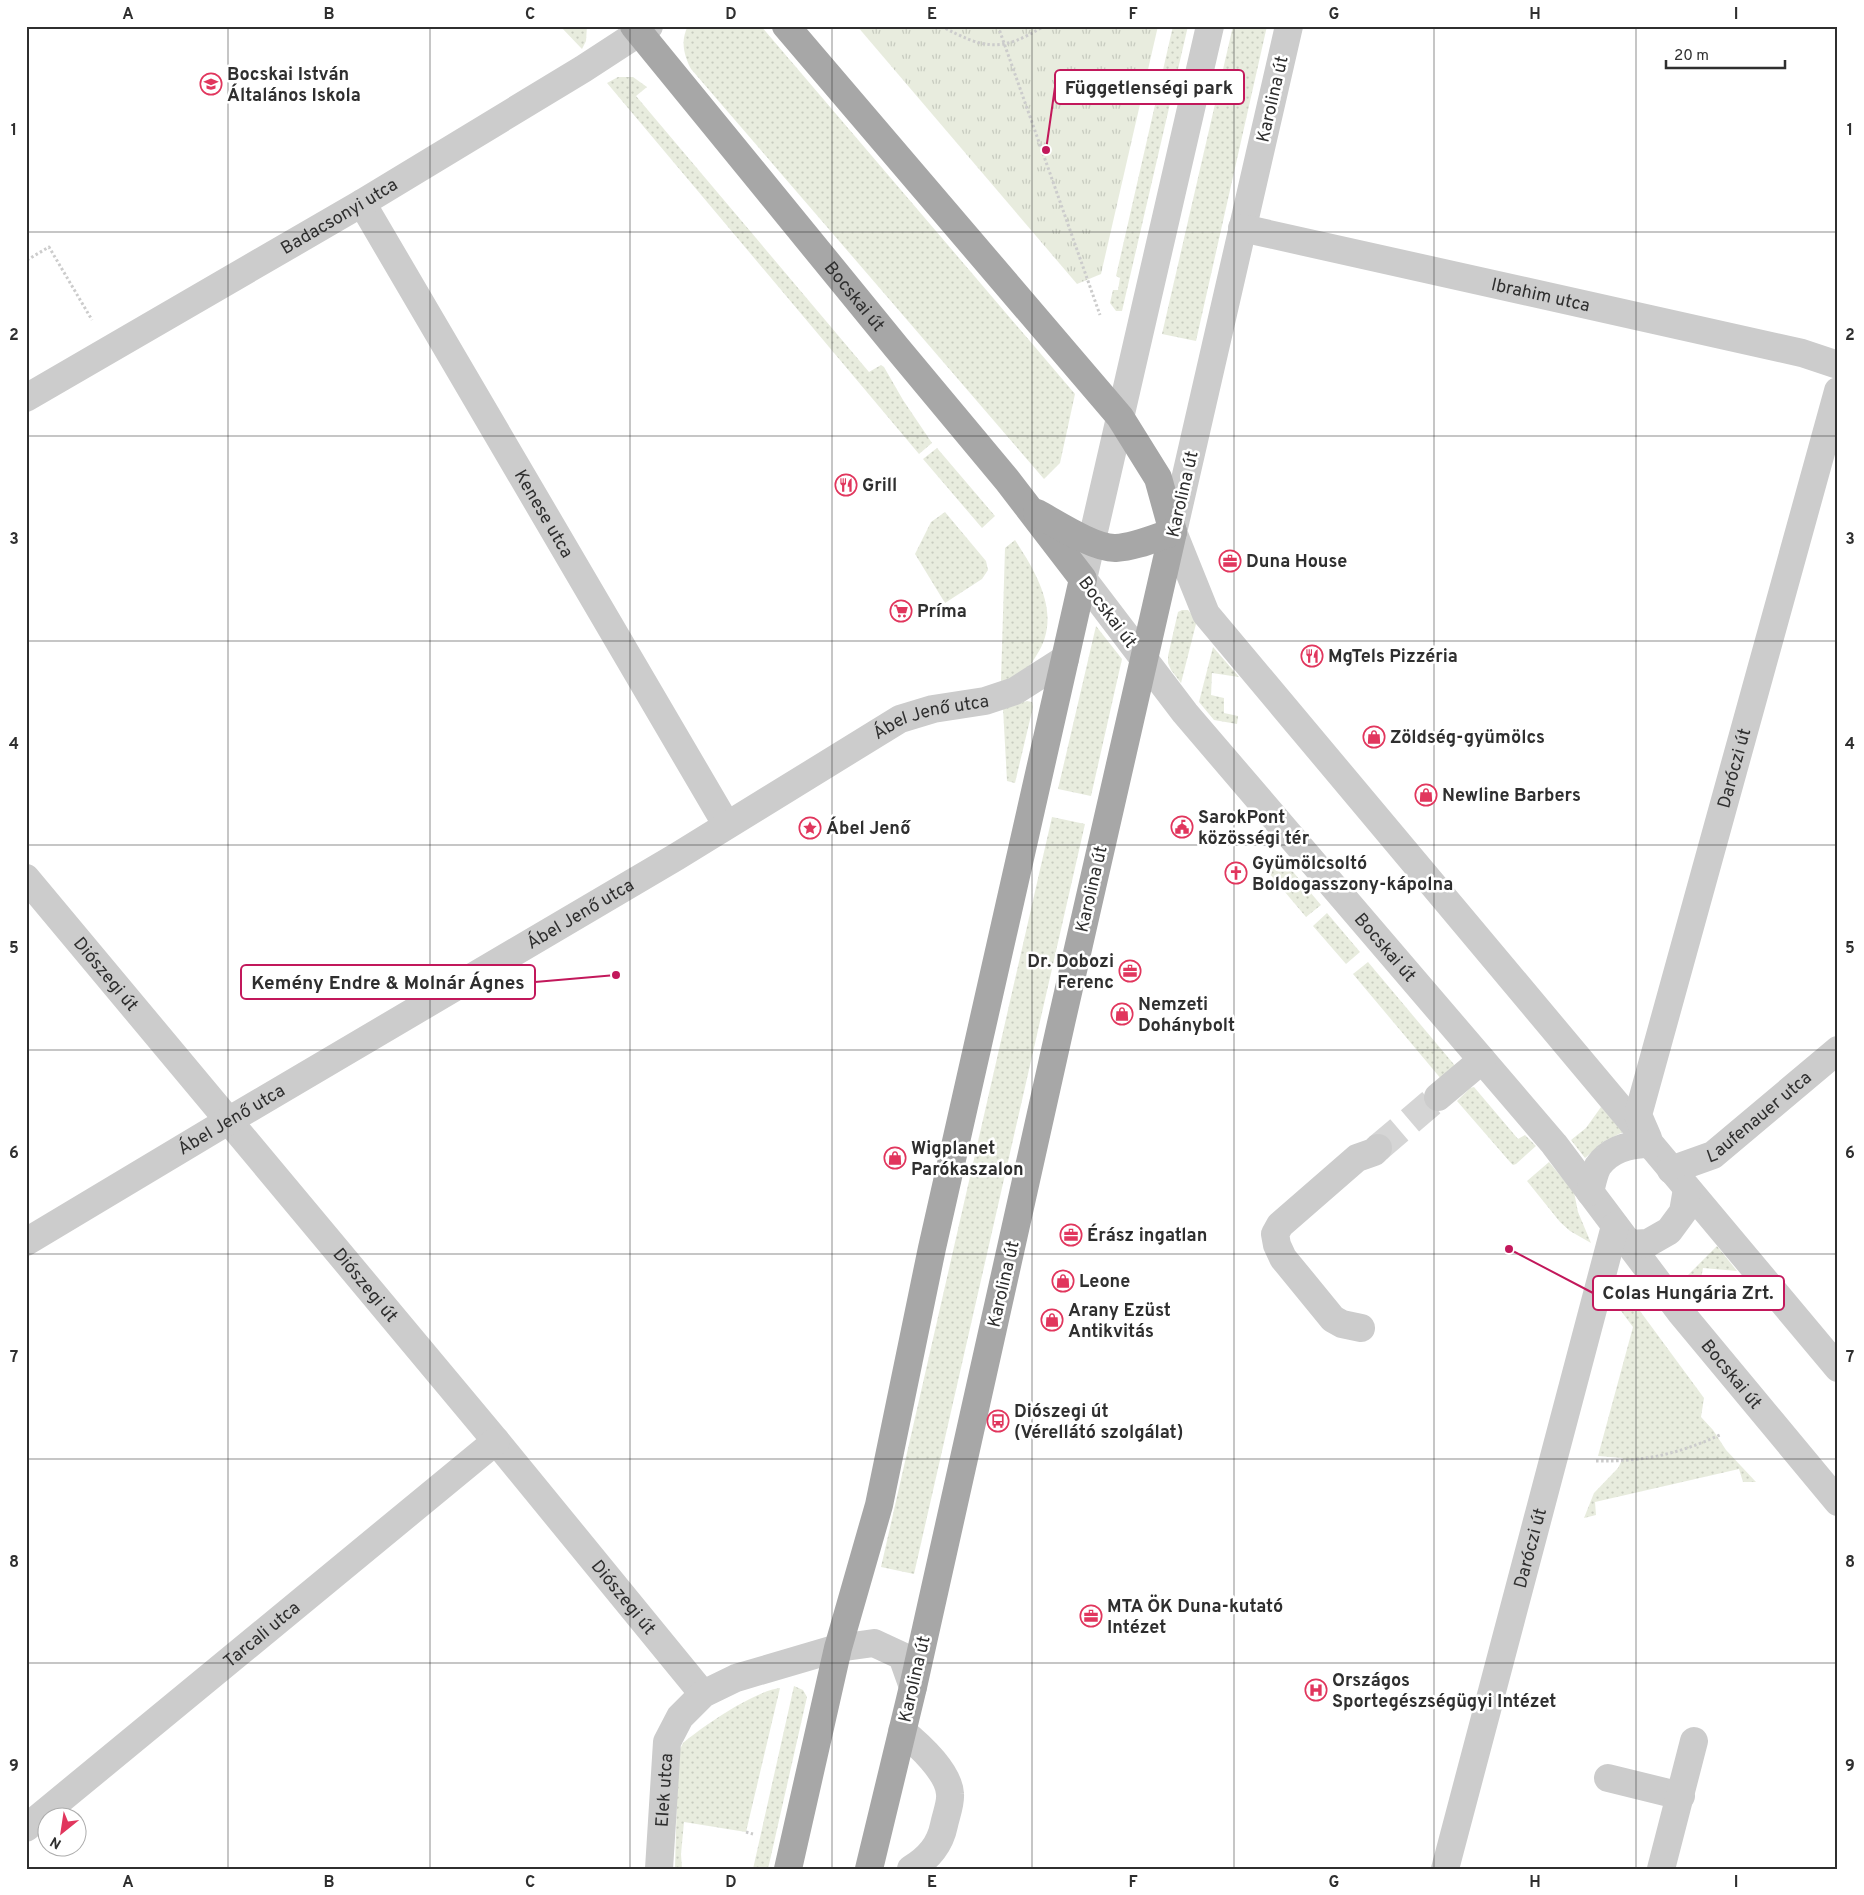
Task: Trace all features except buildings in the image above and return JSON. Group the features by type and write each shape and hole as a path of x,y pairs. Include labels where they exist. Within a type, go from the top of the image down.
{"main road":[{"path":"786,26 1120,417 1158,478 1173,532 1144,542 1115,548 1092,542 1028,508"},
{"name":"Bocskai út","path":"641,29 1028,508 1083,579"},
{"name":"Karolina út","path":"869,1869 913,1687 1173,532"},
{"path":"788,1869 838,1648 879,1505 934,1238 1083,579"}],"street":[{"path":"1083,579 1210,26"},
{"name":"Karolina út","path":"1173,532 1289,26"},
{"name":"Badacsonyi utca","path":"26,398 362,203 641,29"},
{"name":"Kenese utca","path":"362,203 726,824"},
{"name":"Ibrahim utca","path":"1242,228 1802,353 1838,365"},
{"name":"Daróczi út","path":"1650,1144 1638,1116 1838,391"},
{"path":"1173,532 1206,614 1838,1368"},
{"name":"Bocskai út","path":"1083,579 1185,713 1554,1144 1590,1192"},
{"name":"Ábel Jenő utca","path":"26,1242 228,1120 668,862 726,824 900,719 933,709 985,701 1014,690 1066,659"},
{"name":"Diószegi út","path":"26,878 496,1441 703,1694"},
{"name":"Laufenauer utca","path":"1679,1179 1713,1155 1838,1050"},
{"path":"1438,1098 1482,1060"},
{"path":"1650,1144 1632,1144 1610,1154 1598,1167 1590,1192 1622,1235 1648,1243 1670,1231 1683,1212 1679,1179"},
{"path":"1361,1328 1342,1324 1333,1318 1283,1258 1277,1245 1275,1234 1280,1225 1357,1158 1374,1152 1378,1148"},
{"name":"Daróczi út","path":"1445,1869 1622,1235"},
{"name":"Bocskai út","path":"1622,1235 1681,1313 1838,1502"},
{"name":"Tarcali utca","path":"26,1828 496,1441"},
{"path":"703,1694 736,1678 838,1648 874,1643 902,1656 913,1687"},
{"name":"Elek utca","path":"659,1869 667,1742 680,1717 703,1694"},
{"path":"902,1731 927,1752 942,1774 951,1794 942,1839 924,1862 911,1869"},
{"path":"1661,1869 1694,1740"},
{"path":"1608,1778 1680,1796"}],"path":[{"path":"941,26 966,40 984,45 1004,45 1025,38 1044,26"},
{"path":"998,26 1100,316"},
{"path":"27,260 49,247 94,323"},
{"path":"1596,1461 1621,1462 1663,1456 1692,1447 1720,1435"},
{"path":"746,1832 753,1834"}],"green space":[{"path":"560,26 587,26 586,41 582,49"},
{"path":"688,26 761,26 1075,394 1060,463 1044,479 691,69 684,48 684,37"},
{"path":"857,26 1158,26 1101,274 1077,284"},
{"path":"1173,26 1188,26 1122,311 1116,311 1110,303 1113,290 1118,290 1120,278 1116,276"},
{"path":"1233,26 1267,26 1196,341 1162,334"},
{"path":"618,77 633,77 647,87 636,96 869,372 881,365 884,367 903,400 932,443 919,454 607,83"},
{"path":"937,448 995,516 982,528 923,459"},
{"path":"945,512 986,561 988,570 982,579 945,603 915,554 931,522"},
{"path":"1015,540 1031,567 1044,596 1047,626 1044,641 1028,668 1016,678 1001,681 1005,548"},
{"path":"1188,610 1197,620 1181,683 1171,670 1168,656 1178,612"},
{"path":"1096,626 1122,659 1091,796 1058,789"},
{"path":"1213,647 1239,677 1212,673 1211,695 1224,698 1224,713 1238,716 1237,724 1214,720 1199,702"},
{"path":"1027,701 1032,702 1033,707 1015,783 1007,781 1003,708"},
{"path":"1052,817 1085,824 914,1574 881,1567"},
{"path":"1283,860 1321,905 1306,917 1268,872"},
{"path":"1327,913 1360,952 1346,964 1313,926"},
{"path":"1368,962 1457,1068 1442,1080 1353,974"},
{"path":"1474,1087 1518,1139 1525,1135 1536,1146 1516,1164 1513,1165 1510,1162 1457,1101 1470,1088"},
{"path":"1601,1107 1623,1132 1603,1142 1585,1158 1571,1140 1586,1128"},
{"path":"1549,1162 1574,1192 1578,1212 1591,1243 1570,1231 1560,1222 1527,1181"},
{"path":"1717,1246 1737,1271 1703,1268 1697,1299 1682,1281"},
{"path":"1612,1283 1626,1292 1704,1398 1701,1417 1713,1430 1726,1450 1756,1482 1743,1482 1739,1469 1595,1502 1596,1515 1584,1518 1594,1493 1618,1468 1623,1458 1598,1456 1633,1327 1609,1295"},
{"path":"794,1686 803,1690 807,1697 768,1869 753,1869"},
{"path":"780,1688 746,1832 684,1822 681,1854 682,1869 675,1869 677,1794 680,1749 683,1743 743,1702 757,1695"}],"tunnel":[{"path":"1378,1148 1438,1097"}],"place":[{"name":"Bocskai István Általános Iskola","path":"211,84"},
{"name":"Függetlenségi park","path":"1046,150"},
{"name":"Grill","path":"846,485"},
{"name":"Duna House","path":"1230,561"},
{"name":"Príma","path":"901,611"},
{"name":"MgTels Pizzéria","path":"1312,656"},
{"name":"Zöldség-gyümölcs","path":"1374,737"},
{"name":"Newline Barbers","path":"1426,795"},
{"name":"SarokPont közösségi tér","path":"1182,827"},
{"name":"Ábel Jenő","path":"810,828"},
{"name":"Gyümölcsoltó Boldogasszony-kápolna","path":"1236,873"},
{"name":"Dr. Dobozi Ferenc","path":"1130,971"},
{"name":"Kemény Endre & Molnár Ágnes","path":"616,975"},
{"name":"Nemzeti Dohánybolt","path":"1122,1014"},
{"name":"Wigplanet Parókaszalon","path":"895,1158"},
{"name":"Érász ingatlan","path":"1071,1235"},
{"name":"Colas Hungária Zrt.","path":"1509,1249"},
{"name":"Leone","path":"1063,1281"},
{"name":"Arany Ezüst Antikvitás","path":"1052,1320"},
{"name":"Diószegi út (Vérellátó szolgálat)","path":"998,1421"},
{"name":"MTA ÖK Duna-kutató Intézet","path":"1091,1616"},
{"name":"Országos Sportegészségügyi Intézet","path":"1316,1690"}]}
